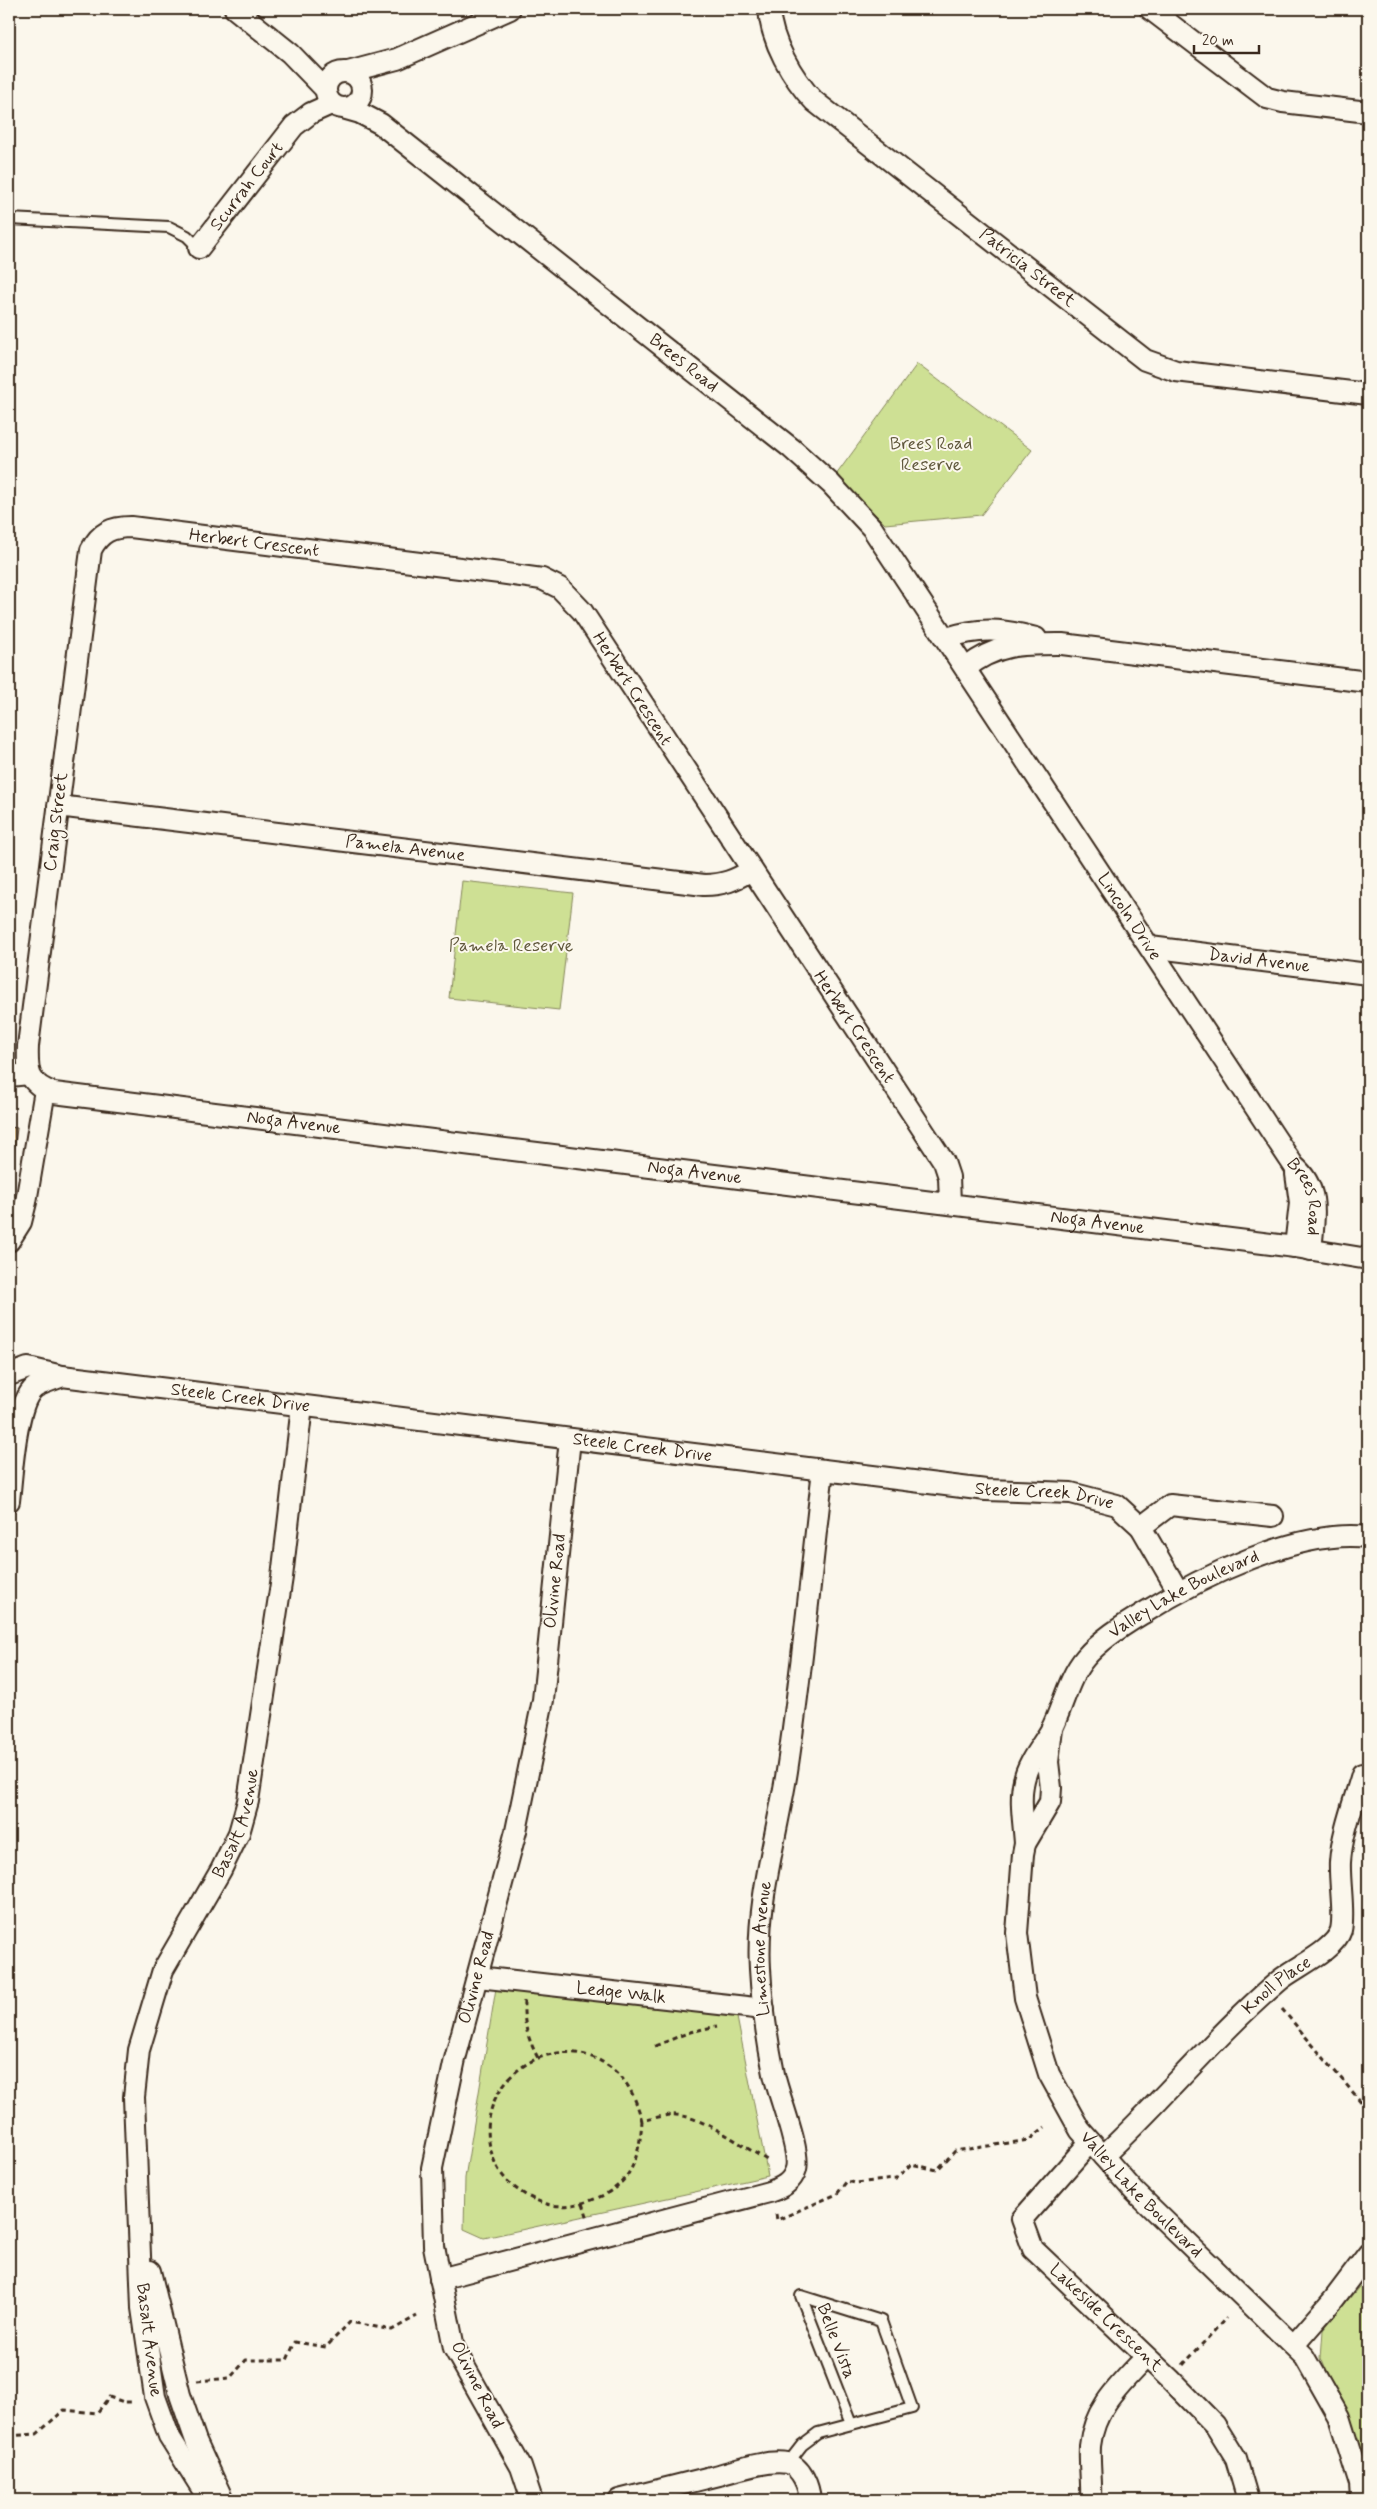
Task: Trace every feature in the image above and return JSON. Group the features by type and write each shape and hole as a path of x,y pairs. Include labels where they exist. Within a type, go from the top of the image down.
{"street":[{"name":"Brees Road","path":"235,9 290,52 360,113 381,124 809,463 872,528 947,638"},
{"path":"362,91 398,59 510,9"},
{"name":"Patricia Street","path":"768,9 774,36 804,90 814,101 1145,360 1176,371 1368,394"},
{"path":"1150,9 1267,98 1283,102 1368,112"},
{"name":"Scurrah Court","path":"199,248 294,126 335,90 398,59"},
{"name":"Brees Road","path":"335,90 358,78 362,91 381,124"},
{"name":"Herbert Crescent","path":"91,550 95,541 105,532 114,527 130,528 500,573 542,579 560,588 582,611 750,871 944,1162 949,1177 950,1203"},
{"name":"Craig Street","path":"29,1074 27,1067 28,1046 91,550"},
{"path":"947,638 970,630 993,630 1062,644 1368,682"},
{"name":"Lincoln Drive","path":"947,638 1294,1166"},
{"path":"966,668 981,656 1002,648 1024,644 1062,644"},
{"name":"Pamela Avenue","path":"58,806 704,885 720,885 750,871"},
{"name":"David Avenue","path":"1150,947 1368,974"},
{"path":"9,1076 29,1074 34,1083 45,1090 26,1202 21,1222 9,1241"},
{"name":"Noga Avenue","path":"45,1090 64,1094 1303,1248 1368,1259"},
{"name":"Brees Road","path":"1294,1166 1304,1174 1312,1192 1314,1213 1303,1248"},
{"name":"Steele Creek Drive","path":"10,1371 28,1368 62,1376 986,1490 1071,1493 1117,1505 1141,1527 1178,1591"},
{"path":"10,1371 34,1388"},
{"path":"9,1501 18,1424 25,1402 34,1388 62,1376"},
{"name":"Basalt Avenue","path":"210,2500 169,2436 154,2397 142,2308 134,2097 140,2050 164,1970 221,1870 239,1833 248,1801 282,1577 302,1406"},
{"name":"Olivine Road","path":"532,2500 521,2467 454,2348 434,2246 432,2168 455,2059 516,1831 544,1700 570,1439"},
{"name":"Limestone Avenue","path":"440,2279 784,2186 796,2168 796,2154 774,2075 764,2009 760,1964 762,1913 799,1687 823,1470"},
{"path":"1141,1527 1170,1505 1273,1516"},
{"name":"Valley Lake Boulevard","path":"1361,2500 1360,2484 1339,2417 1305,2356 1134,2191 1080,2130 1049,2074 1025,1998 1017,1933 1025,1844 1022,1793 1024,1780 1029,1766 1052,1729 1070,1685 1084,1658 1117,1630 1178,1591 1232,1566 1305,1542 1357,1535 1368,1537"},
{"name":"Valley Lake Boulevard","path":"1025,1844 1050,1802 1051,1788 1048,1762 1052,1729"},
{"name":"Knoll Place","path":"1096,2149 1148,2114 1209,2046 1253,2003 1289,1973 1328,1948 1336,1939 1341,1930 1342,1915 1339,1885 1340,1859 1362,1774"},
{"name":"Ledge Walk","path":"478,1977 764,2009"},
{"name":"Lakeside Crescent","path":"1096,2149 1022,2219 1033,2249 1215,2425 1236,2459 1248,2500"},
{"name":"Basalt Avenue","path":"140,2225 180,2395 196,2441 223,2500"},
{"path":"1294,2346 1334,2299 1368,2254"},
{"path":"1091,2500 1090,2446 1095,2424 1105,2402 1146,2357"},
{"path":"619,2500 741,2469 764,2464 788,2463 799,2471 805,2481 810,2500"}],"lane":[{"path":"9,219 169,227 187,236 199,248"},
{"name":"Belle Vista","path":"788,2463 802,2444 818,2433 912,2408 881,2321 801,2296 851,2424"}],"path":[{"path":"529,1983 524,1998 525,2026 528,2040 538,2058"},
{"path":"1282,2009 1368,2110"},
{"path":"655,2046 690,2032 724,2026"},
{"path":"566,2052 606,2063 622,2078 637,2104 642,2121 637,2160 623,2181 610,2194 569,2206 550,2205 534,2200 513,2186 497,2167 489,2148 487,2125 492,2102 515,2071 538,2058 566,2052"},
{"path":"642,2121 675,2114 692,2118 769,2162"},
{"path":"776,2214 778,2220 837,2194 847,2181 855,2183 896,2179 911,2164 937,2170 955,2151 1029,2140 1045,2127"},
{"path":"583,2203 588,2220"},
{"path":"197,2381 230,2378 246,2360 287,2360 295,2342 326,2347 350,2322 392,2330 417,2316"},
{"path":"1181,2368 1226,2318"},
{"path":"9,2436 37,2434 64,2410 96,2413 109,2397 124,2402 134,2402"}],"green space":[{"name":"Brees Road Reserve","path":"917,364 1032,450 981,515 885,524 836,475"},
{"name":"Pamela Reserve","path":"462,881 573,893 559,1010 449,998"},
{"path":"498,1976 734,2002 768,2176 484,2238 464,2229 465,2178"},
{"path":"1368,2276 1368,2500 1357,2446 1321,2358 1323,2330"}],"building":[{"path":"9,1127 17,1128 9,1191"}]}
